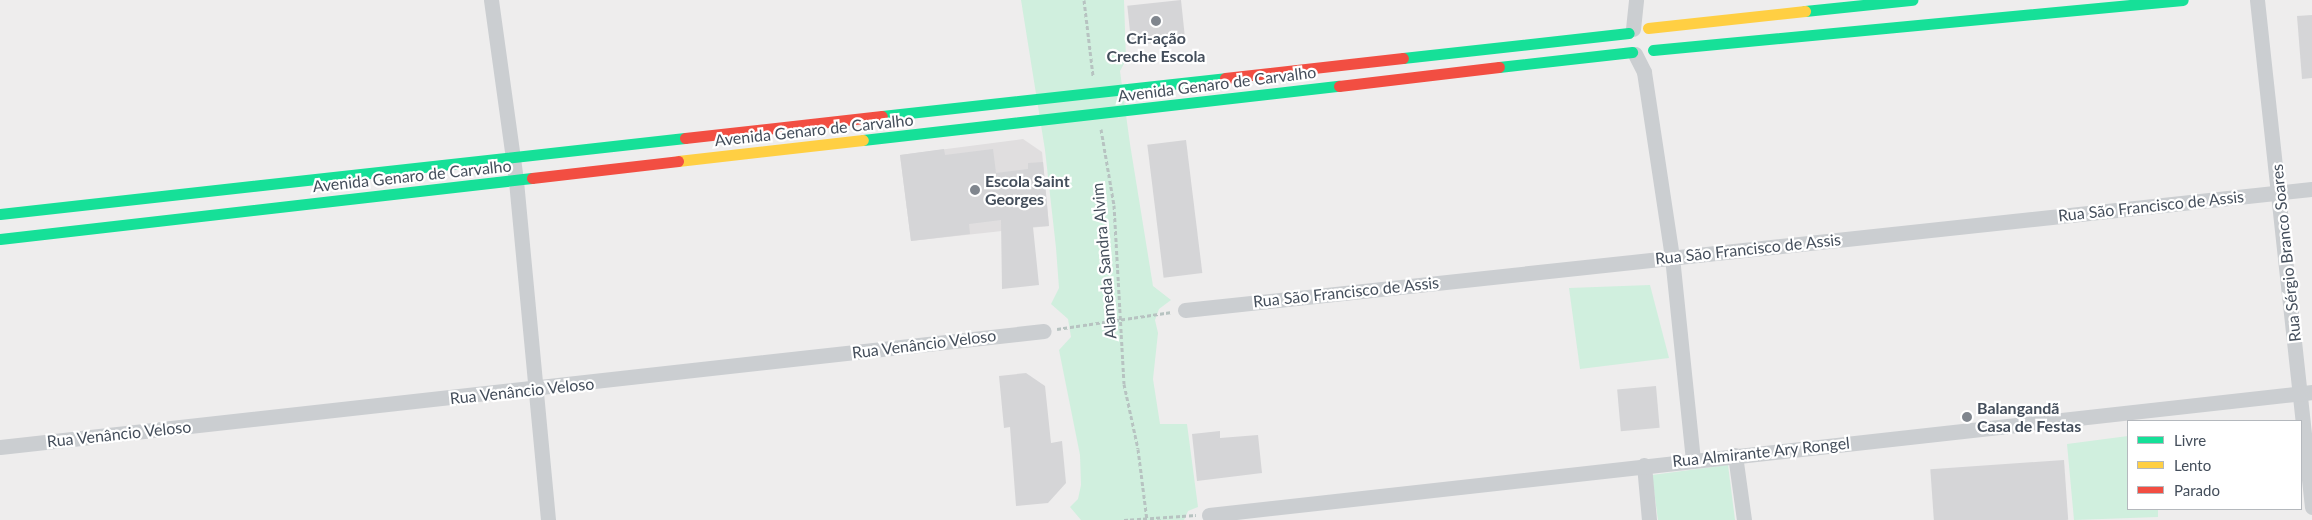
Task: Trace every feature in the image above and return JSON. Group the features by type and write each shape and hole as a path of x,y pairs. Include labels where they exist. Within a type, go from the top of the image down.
{"street":[{"path":"491,0 516,180 548,520"},
{"name":"Avenida Genaro de Carvalho","path":"0,214 1129,89 1638,29 1912,0"},
{"name":"Avenida Genaro de Carvalho","path":"0,239 1642,53 2183,0"},
{"name":"Rua Sérgio Branco Soares","path":"2256,0 2306,392 2312,507"},
{"path":"1636,4 1638,29 1628,46 1642,53"},
{"path":"1638,29 1656,38 1642,53 1672,257 1693,461"},
{"path":"1129,89 1122,99 1124,108 1132,110"},
{"path":"1039,99 1048,106 1044,120"},
{"name":"Rua São Francisco de Assis","path":"1185,310 2312,189"},
{"name":"Rua Venâncio Veloso","path":"0,447 536,389 1044,330"},
{"name":"Rua Almirante Ary Rongel","path":"1209,515 2306,392"},
{"path":"1735,455 1744,520"},
{"path":"1644,465 1649,520"}],"path":[{"path":"1084,0 1095,92"},
{"name":"Alameda Sandra Alvim","path":"1098,114 1114,205 1122,321 1124,384 1138,449 1146,518"},
{"path":"1044,330 1122,321 1185,310"},
{"path":"1124,520 1209,515"}],"shaded area":[{"name":"Escola Saint Georges","path":"1023,139 1042,152 1049,226 911,241 900,155"}],"green space":[{"path":"1021,0 1124,0 1126,60 1120,71 1130,144 1153,286 1171,300 1159,309 1155,320 1158,333 1153,379 1160,424 1187,424 1198,507 1188,511 1184,520 1081,520 1070,507 1078,499 1081,485 1080,455 1059,350 1071,337 1068,319 1051,304 1059,288 1056,248 1045,150"},
{"path":"1650,285 1669,358 1580,369 1569,288"},
{"path":"2127,436 2127,510 2158,510 2158,517 2074,520 2067,444"},
{"path":"1728,465 1735,520 1658,520 1652,475"}],"building":[{"name":"Cri-ação Creche Escola","path":"1181,0 1185,40 1131,45 1127,6"},
{"path":"2312,15 2312,78 2302,79 2297,16"},
{"path":"1186,140 1202,273 1164,278 1147,145"},
{"name":"Escola Saint Georges","path":"944,149 945,155 993,149 996,173 1028,169 1028,163 1043,162 1049,226 1033,227 1039,285 1002,289 1001,220 969,224 970,234 911,241 900,155"},
{"path":"1026,373 1045,386 1051,443 1062,441 1066,483 1048,503 1016,506 1010,427 1004,428 999,376"},
{"path":"1656,386 1660,428 1621,431 1617,389"},
{"path":"1220,431 1220,438 1258,435 1262,473 1197,481 1192,434"},
{"path":"2064,460 2068,520 1934,520 1930,469"}],"traffic: fast":[{"path":"1805,11 1912,0"},
{"path":"1653,50 2183,0"},
{"path":"1403,58 1629,33"},
{"path":"1499,67 1632,52"},
{"path":"882,116 1225,78"},
{"path":"863,140 1339,86"},
{"path":"0,214 685,138"},
{"path":"0,239 532,178"}],"traffic: slow":[{"path":"1648,28 1805,11"},
{"path":"678,161 863,140"}],"traffic: jam":[{"path":"1225,78 1403,58"},
{"path":"1339,86 1499,67"},
{"path":"685,138 882,116"},
{"path":"532,178 678,161"}],"place":[{"name":"Cri-ação Creche Escola","path":"1156,21"},
{"name":"Escola Saint Georges","path":"975,190"},
{"name":"Balangandã Casa de Festas","path":"1967,417"}]}
